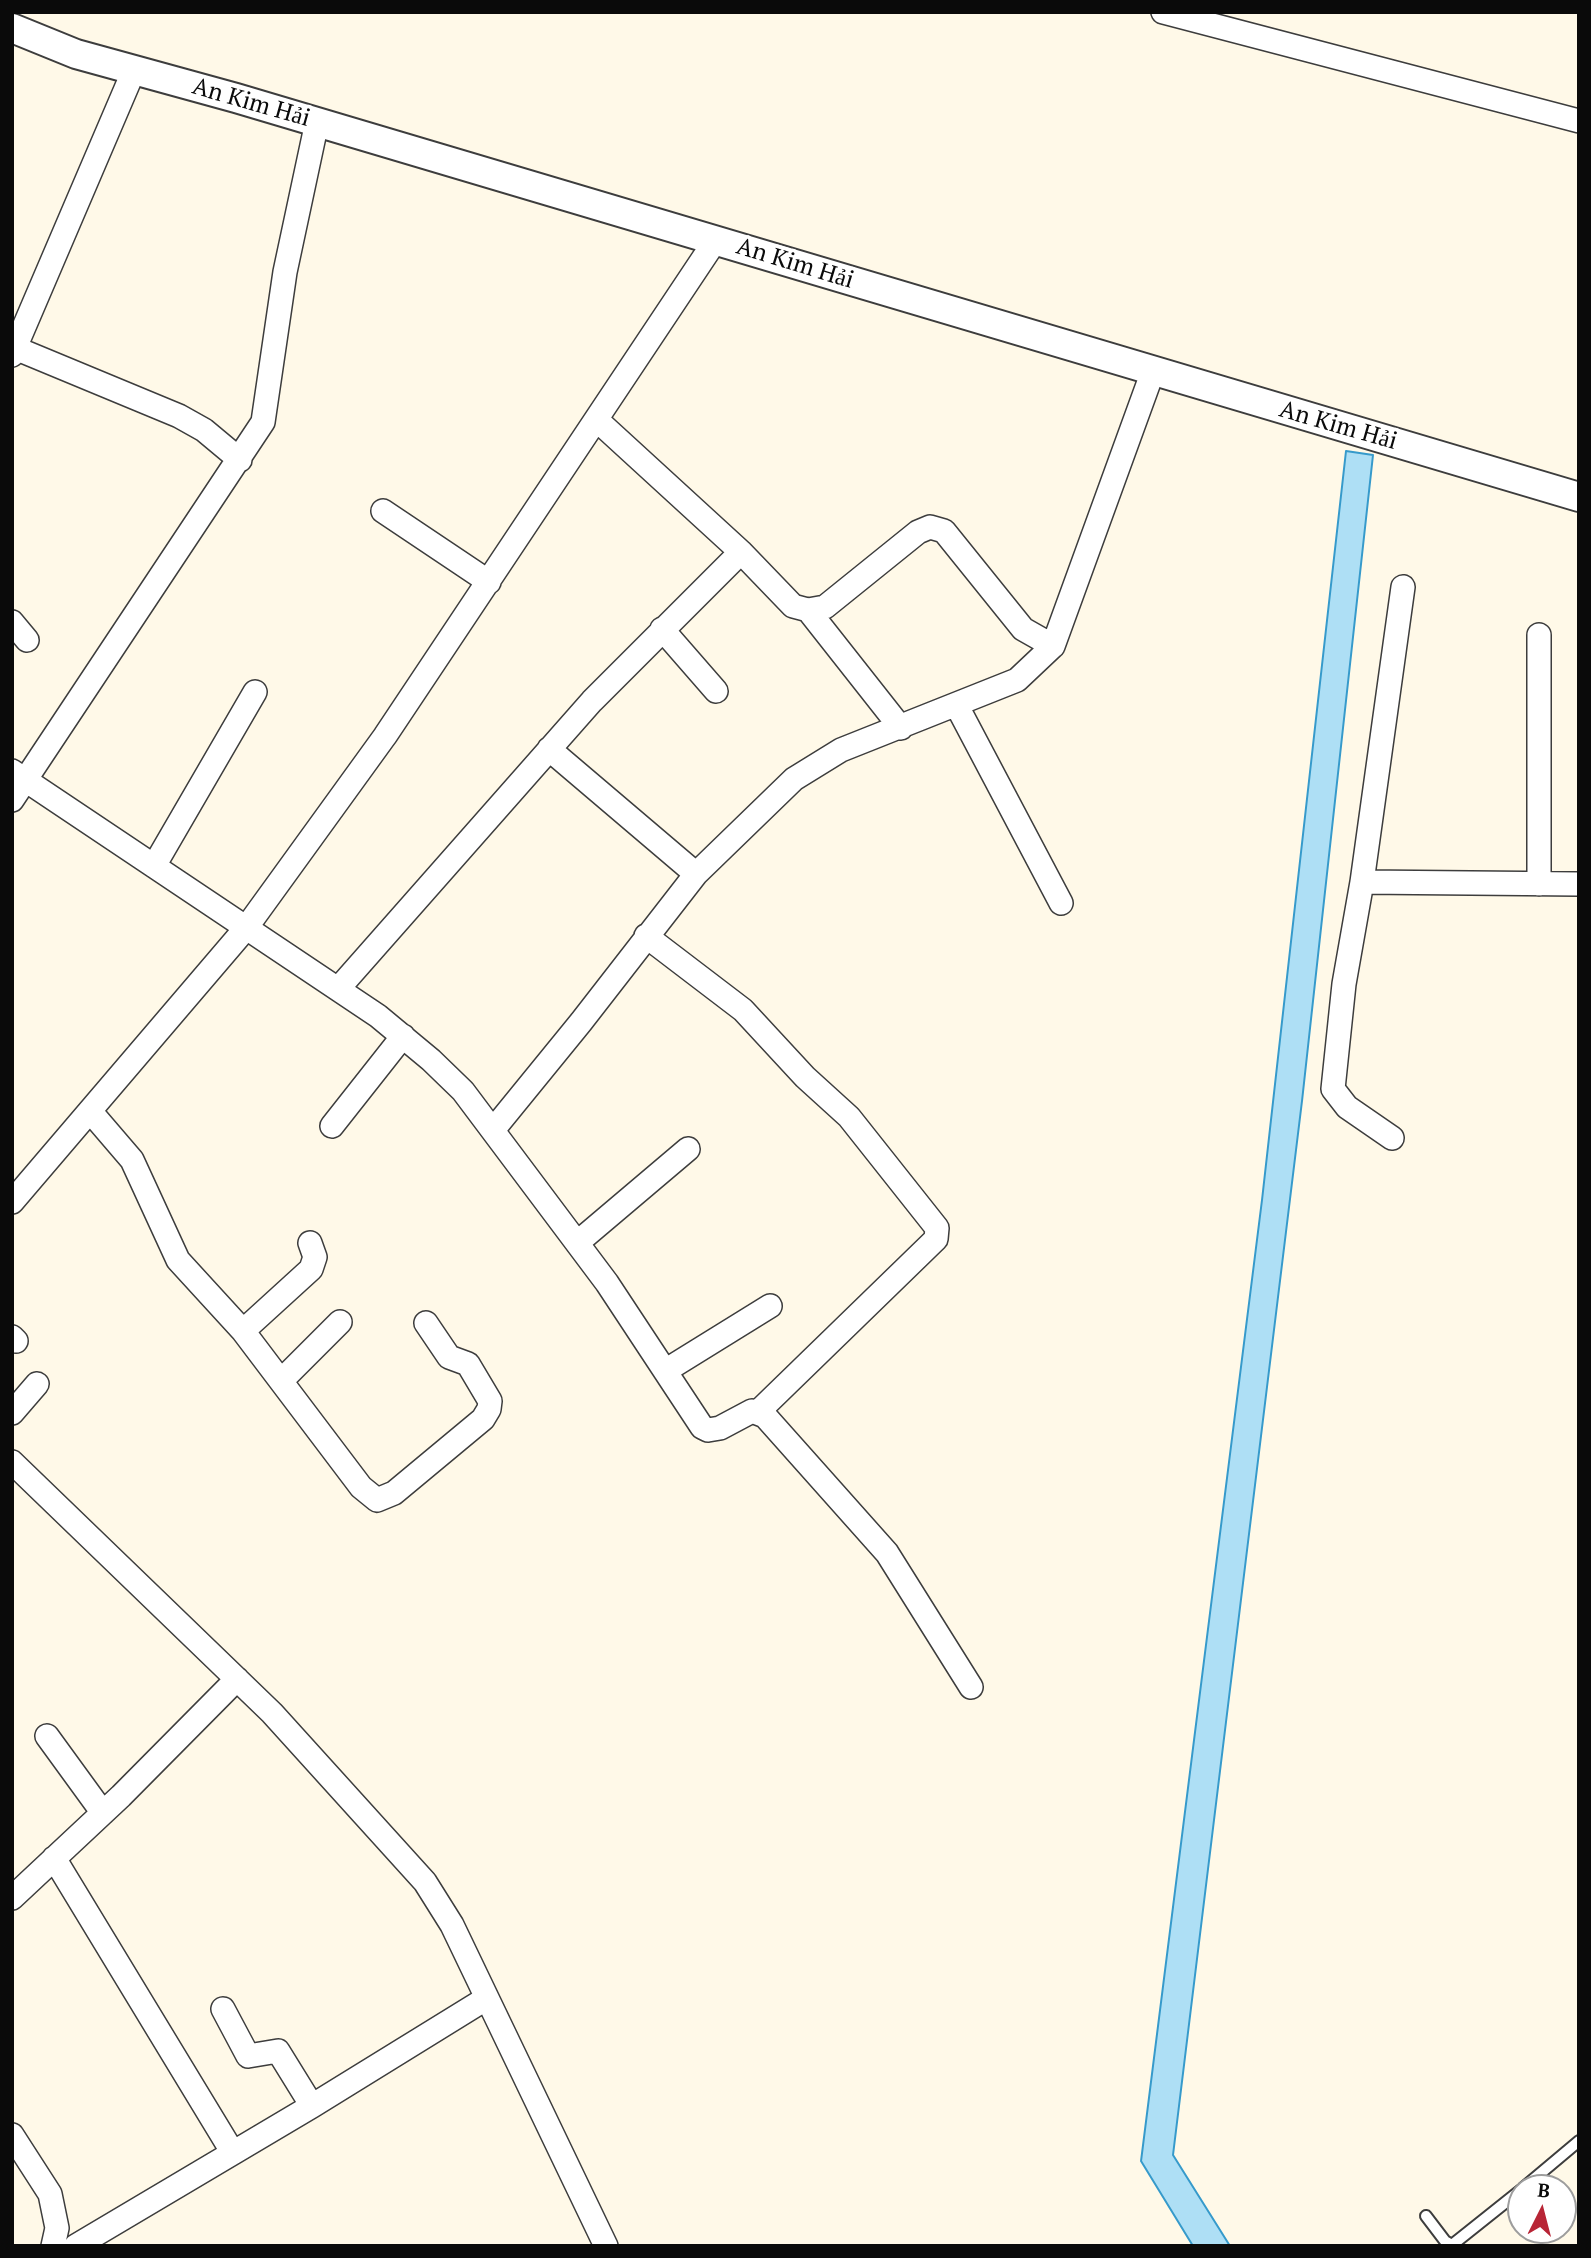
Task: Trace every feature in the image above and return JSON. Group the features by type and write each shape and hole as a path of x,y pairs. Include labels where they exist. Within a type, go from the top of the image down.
{"street":[{"path":"1163,12 1236,21 1579,121"},
{"name":"An Kim Hải","path":"12,28 76,54 317,122 1579,497"},
{"path":"134,70 14,351 179,416 204,430 240,460"},
{"path":"12,800 20,776 240,460 263,422 285,272 317,122"},
{"path":"12,1202 246,928 385,736 598,421 715,241"},
{"path":"493,1130 696,874 786,786 814,764 841,750 1017,680 1052,646 1153,371"},
{"path":"598,421 741,552 793,606 808,610 825,607 918,532 930,527 944,531 1023,629 1052,646"},
{"path":"383,511 489,582"},
{"path":"338,989 549,749 662,629 741,552"},
{"path":"1391,1138 1347,1108 1333,1089 1344,984 1362,883 1403,587"},
{"path":"808,610 901,728"},
{"path":"662,629 716,691"},
{"path":"1539,635 1539,884"},
{"path":"154,866 255,692"},
{"path":"957,706 1061,903"},
{"path":"549,749 696,874"},
{"path":"20,776 338,989 403,1036 463,1091 577,1243 702,1427 708,1430 720,1428 752,1411 765,1416 887,1553 971,1687"},
{"path":"1362,883 1579,884"},
{"path":"646,936 743,1010 805,1077 849,1117 937,1228 936,1239 758,1412"},
{"path":"332,1126 403,1036"},
{"path":"90,1111 132,1160 177,1260 243,1331 282,1379 361,1487 377,1500 384,1499 483,1419 491,1404 468,1364 449,1357 426,1323"},
{"path":"577,1243 688,1149"},
{"path":"243,1331 311,1269 314,1257 310,1243"},
{"path":"665,1371 770,1306"},
{"path":"282,1379 340,1322"},
{"path":"12,1413 37,1384"},
{"path":"12,1462 271,1713 425,1882 452,1926 606,2246"},
{"path":"12,1898 103,1813 237,1679"},
{"path":"47,1736 103,1813"},
{"path":"54,1858 233,2153"},
{"path":"76,2246 312,2106 486,1998"},
{"path":"223,2009 248,2056 278,2051 312,2106"},
{"path":"12,2136 50,2194 57,2228 53,2246"}],"lane":[{"path":"1540,2174 1579,2141"},
{"path":"1426,2216 1452,2245 1507,2201"}],"water":[{"path":"1346,451 1373,455 1302,1101 1173,2155 1230,2246 1193,2246 1141,2161 1262,1200"}]}
